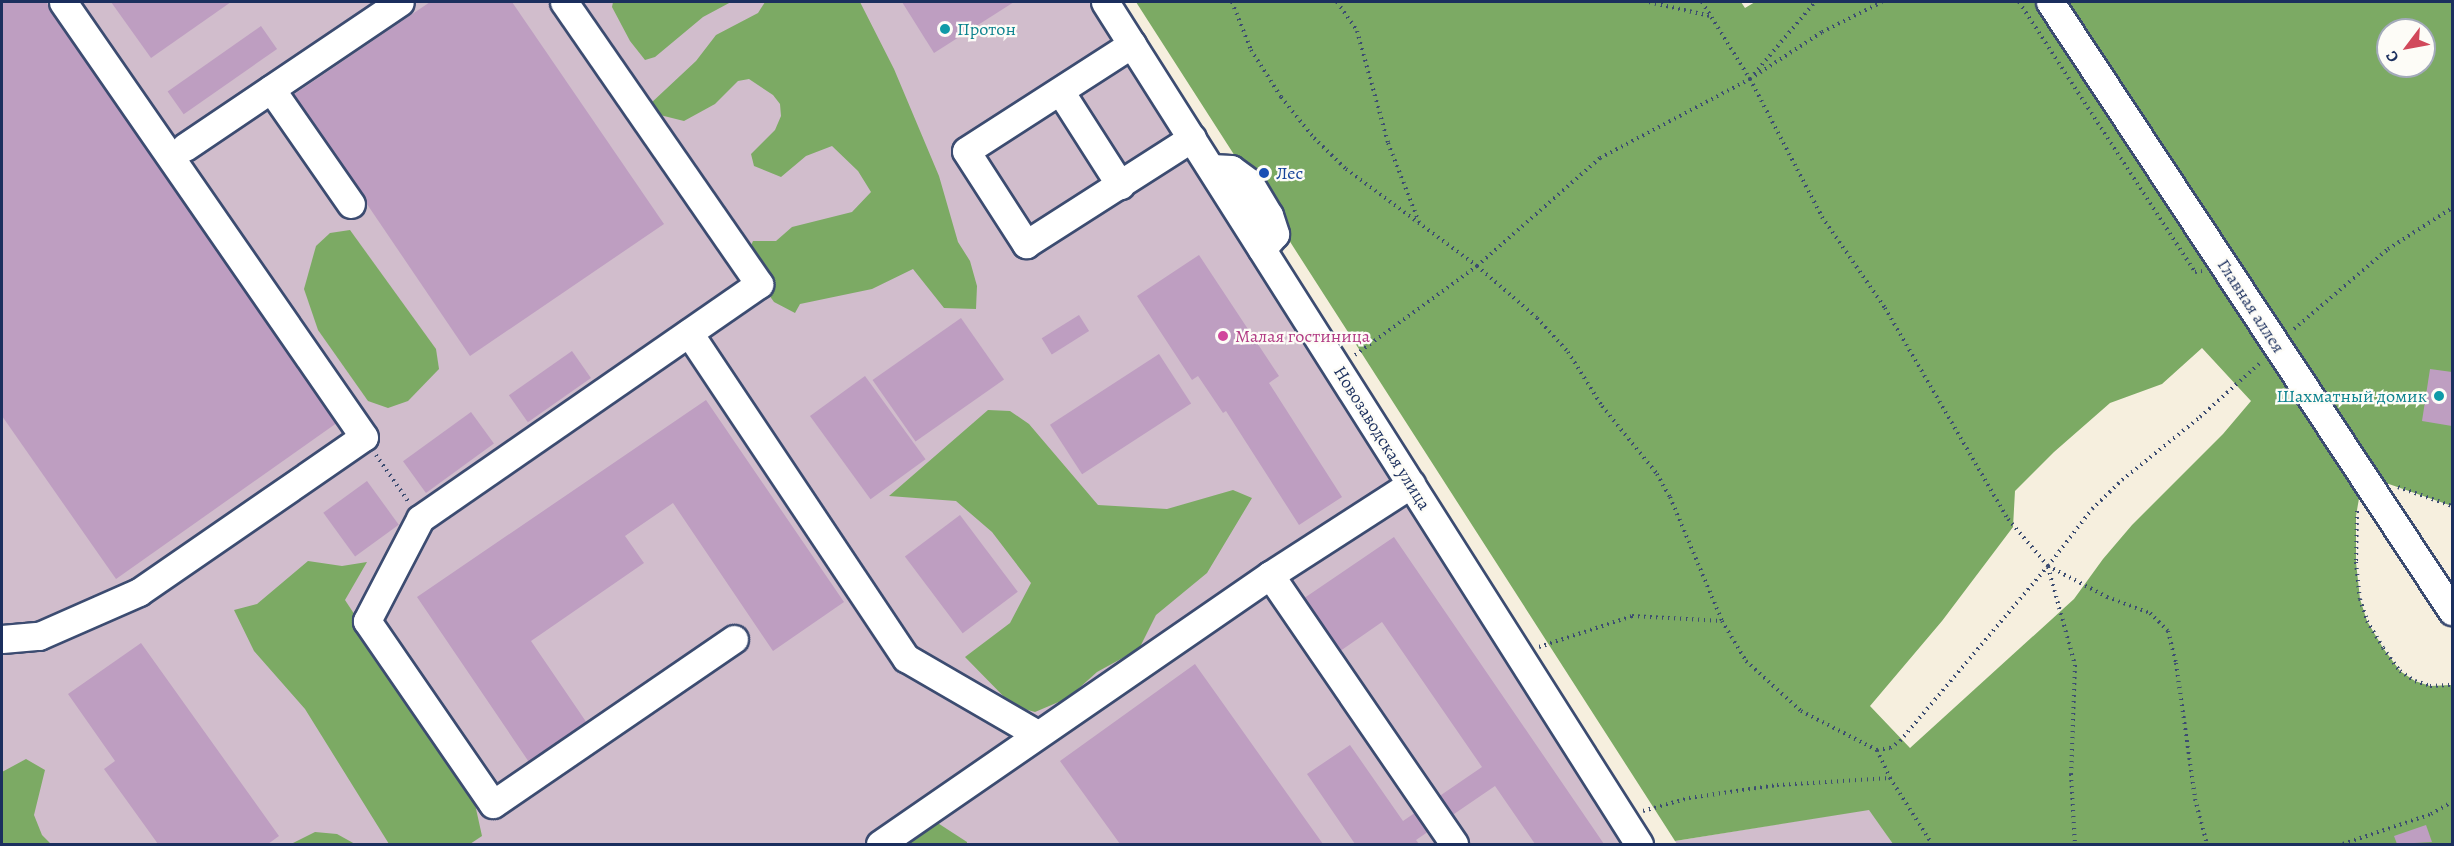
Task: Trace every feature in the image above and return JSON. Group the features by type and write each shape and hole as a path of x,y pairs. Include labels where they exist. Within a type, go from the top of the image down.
{"street":[{"path":"2,639 39,636 139,592 364,437 63,2"},
{"path":"185,147 400,2"},
{"path":"564,2 759,284 420,519 367,621 493,804 734,639"},
{"name":"Новозаводская улица","path":"1105,2 1639,844"},
{"name":"Главная аллея","path":"2050,2 2452,611"},
{"path":"1132,44 966,151 1026,244 1192,138"},
{"path":"271,89 351,204"},
{"path":"1060,91 1120,185"},
{"path":"689,333 906,658 1037,734"},
{"path":"880,844 1270,575 1411,484"},
{"path":"1270,575 1454,844"}],"path":[{"path":"1232,2 1251,50 1281,97 1314,138 1346,169 1477,266 1537,318 1568,352 1608,414 1657,474 1670,497 1722,621 1746,661 1801,711 1835,731 1877,750 1890,748 1900,741 2048,566 2092,509 2122,480 2200,417 2259,365 2276,344 2388,249 2452,208"},
{"path":"1337,2 1357,31 1388,143 1420,224"},
{"path":"1649,2 1711,16"},
{"path":"1702,2 1750,79 1822,217 1885,308 2008,519 2048,566 2107,597 2150,613 2168,631 2176,663 2195,799 2207,844"},
{"path":"1750,79 1815,2"},
{"path":"1337,366 1375,343 1477,266 1600,158 1750,79 1822,32 1882,2"},
{"path":"364,437 420,519"},
{"path":"2452,506 2363,475 2356,516 2356,562 2360,599 2367,621 2400,671 2415,681 2430,686 2452,685"},
{"path":"2048,566 2075,665 2071,774 2074,844"},
{"path":"1518,653 1632,616 1722,621"},
{"path":"1877,750 1890,778 1932,844"},
{"path":"1654,808 1689,798 1777,785 1890,778"},
{"path":"2343,844 2431,814 2452,802"}],"shaded area":[{"path":"2,2 1096,2 1628,844 2,844"},
{"path":"1870,809 1893,844 1677,844 1675,841"}],"green space":[{"path":"613,2 731,2 703,17 655,57 645,60 630,41 612,7"},
{"path":"765,2 860,2 894,69 939,176 958,242 970,261 977,286 976,309 944,308 913,269 872,289 800,304 795,313 774,302 754,274 748,252 753,241 776,241 792,227 852,212 871,192 858,171 832,146 806,156 781,177 754,166 751,154 775,130 781,116 780,104 773,95 749,79 738,81 715,104 684,121 656,114 650,104 696,61 716,35 758,13"},
{"path":"1136,2 1741,2 1745,8 1755,2 2452,2 2452,506 2363,475 2356,516 2356,562 2360,599 2367,621 2400,671 2415,681 2430,686 2452,685 2452,844 1893,844 1869,810 1675,841","holes":["2202,348 2251,401 2223,434 2132,525 2103,559 2074,599 1910,748 1870,706 1942,621 2013,527 2015,491 2054,452 2110,403 2162,384"]},
{"path":"350,230 436,349 439,369 408,401 388,408 368,401 318,330 304,289 316,246 330,233"},
{"path":"988,410 1010,411 1029,424 1098,505 1167,509 1233,490 1252,498 1207,573 1156,615 1139,649 1097,672 1068,698 1035,712 1013,706 965,657 1010,623 1031,583 992,532 956,501 889,496"},
{"path":"308,561 342,566 367,562 345,600 473,795 482,836 470,844 389,844 305,709 254,651 234,610 257,604"},
{"path":"26,759 45,770 34,815 42,835 51,844 2,844 2,772"},
{"path":"930,818 967,842 967,844 895,844"},
{"path":"315,832 337,834 355,844 291,844"}],"building":[{"path":"2,2 46,2 341,420 116,579 2,416"},
{"path":"111,2 231,2 151,58"},
{"path":"430,2 512,2 664,224 470,356 293,95"},
{"name":"Протон","path":"902,2 1014,2 934,53"},
{"path":"261,26 277,49 184,114 168,91"},
{"path":"1199,255 1279,376 1269,383 1342,497 1299,525 1226,411 1223,413 1198,376 1192,380 1137,296"},
{"path":"1079,315 1089,331 1052,354 1042,338"},
{"path":"961,318 1004,379 916,441 873,380"},
{"path":"572,351 591,378 528,422 509,395"},
{"path":"1159,354 1191,403 1082,474 1050,425"},
{"name":"Шахматный домик","path":"2430,369 2452,372 2452,426 2422,421"},
{"path":"865,376 926,459 871,499 810,416"},
{"path":"706,400 844,602 773,651 673,503 625,536 644,563 531,641 591,729 533,768 417,597"},
{"path":"471,412 494,444 426,493 403,461"},
{"path":"367,481 399,525 355,556 323,513"},
{"path":"960,515 1018,592 963,633 905,557"},
{"path":"1394,537 1604,844 1535,844 1495,786 1416,840 1419,844 1355,844 1307,774 1350,745 1403,821 1482,767 1382,622 1333,656 1297,603"},
{"path":"141,643 279,836 268,844 158,844 104,769 115,761 68,694"},
{"path":"1195,664 1323,844 1120,844 1060,761"},
{"path":"2426,825 2432,842 2397,844 2394,836"}],"place":[{"name":"Протон","path":"945,29"},
{"name":"Лес","path":"1264,173"},
{"name":"Малая гостиница","path":"1223,336"},
{"name":"Шахматный домик","path":"2439,396"}]}
